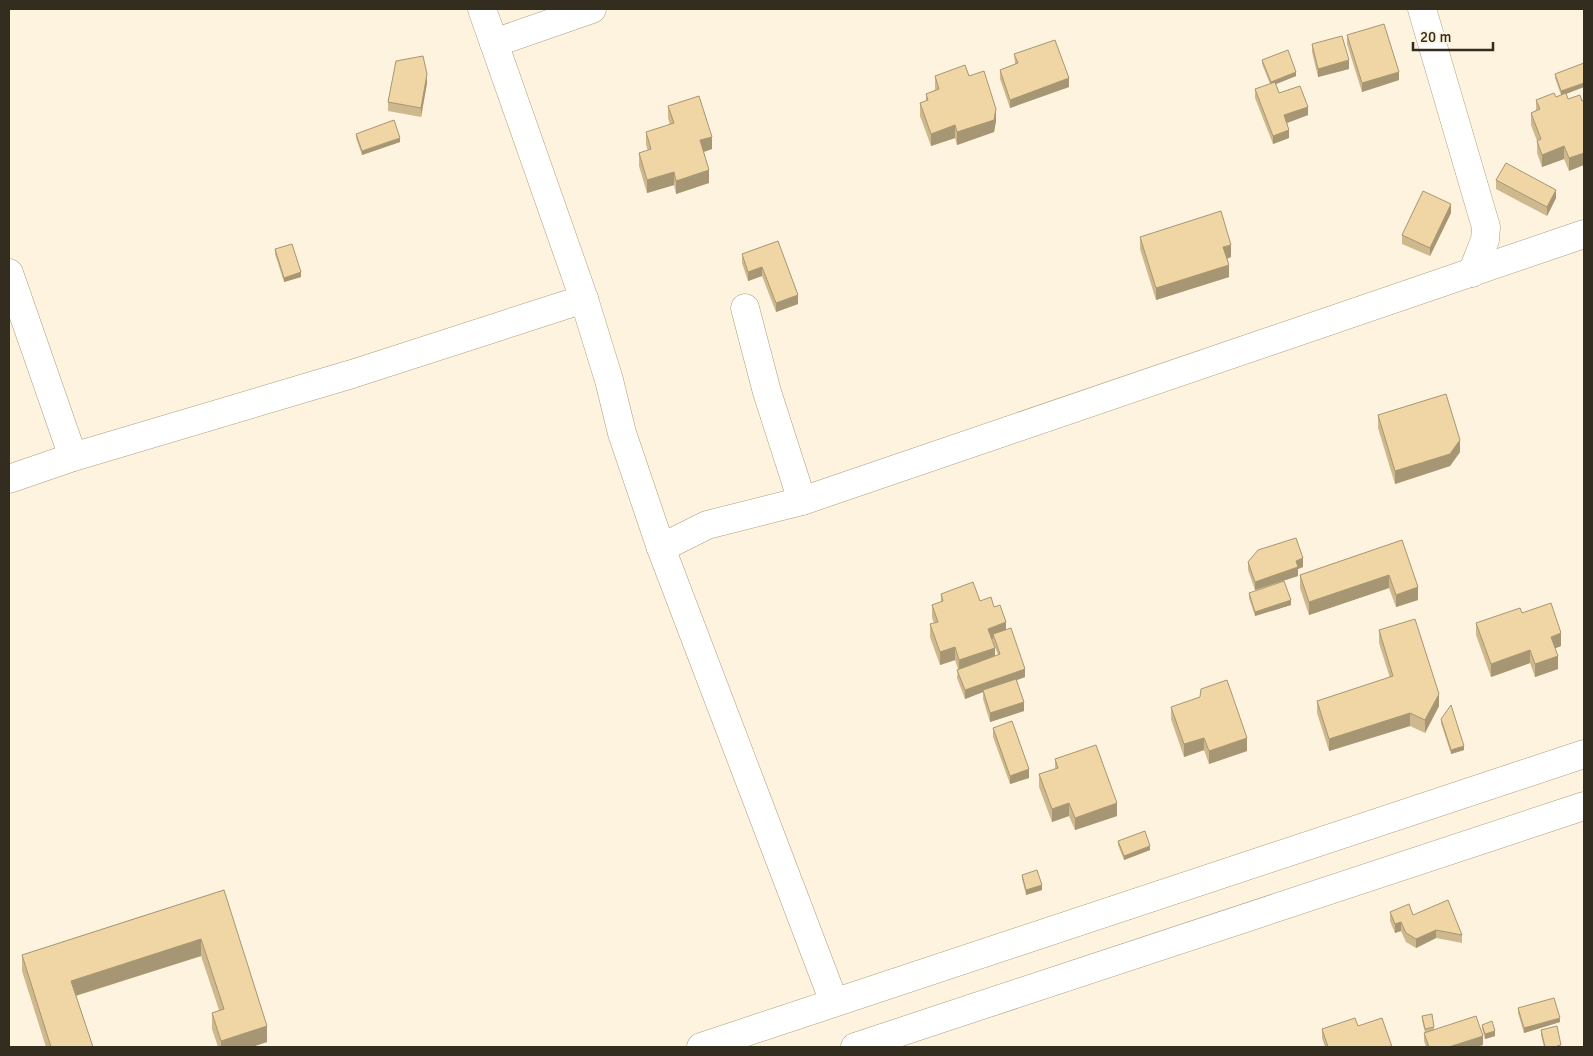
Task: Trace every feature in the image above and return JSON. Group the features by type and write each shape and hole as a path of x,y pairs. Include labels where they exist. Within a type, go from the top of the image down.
{"street":[{"path":"482,9 584,299 609,380 622,433 661,548 834,1002"},
{"path":"494,43 592,9"},
{"path":"1422,9 1486,227 1484,240 1472,273"},
{"path":"661,548 707,526 802,501 1584,234"},
{"path":"9,273 73,457"},
{"path":"9,479 73,457 342,377 584,299"},
{"path":"745,308 770,400 802,501"},
{"path":"701,1047 1584,754"},
{"path":"855,1047 1584,806"}],"building":[{"path":"1384,24 1399,72 1362,83 1347,35"},
{"path":"1342,36 1349,60 1318,69 1312,44"},
{"path":"1055,40 1069,78 1010,100 1000,70 1018,63 1014,54"},
{"path":"1288,50 1296,72 1271,82 1262,60"},
{"path":"423,56 427,74 421,108 388,102 396,61"},
{"path":"1584,63 1584,83 1561,91 1555,74"},
{"path":"965,65 969,76 984,71 996,109 994,120 957,132 955,125 931,134 920,103 928,100 926,94 939,89 935,76"},
{"path":"1275,82 1279,93 1300,86 1308,107 1284,115 1289,130 1273,136 1255,89"},
{"path":"1554,93 1556,97 1566,93 1568,99 1580,95 1582,101 1584,100 1584,153 1569,158 1564,146 1542,155 1537,141 1541,139 1531,113 1540,109 1536,100"},
{"path":"699,96 712,137 700,140 709,170 676,181 674,172 647,180 639,153 651,149 646,132 674,123 668,106"},
{"path":"394,120 400,138 362,151 356,134"},
{"path":"1506,163 1556,190 1547,207 1496,180"},
{"path":"1423,191 1451,204 1430,248 1402,235"},
{"path":"1221,211 1231,245 1223,247 1229,265 1156,288 1140,237"},
{"path":"778,241 798,295 776,303 762,267 748,272 742,254"},
{"path":"292,244 301,272 284,278 275,249"},
{"path":"1446,394 1460,440 1450,454 1395,471 1378,415"},
{"path":"1296,538 1303,558 1296,561 1298,567 1255,582 1248,562 1258,550"},
{"path":"1402,540 1418,587 1396,595 1389,575 1309,602 1300,575"},
{"path":"1284,581 1291,600 1255,612 1249,593"},
{"path":"973,582 980,601 991,597 994,607 1000,605 1006,622 988,629 995,648 959,660 955,647 940,652 930,624 938,622 932,605 943,601 941,594"},
{"path":"1551,603 1561,633 1551,637 1558,656 1535,664 1530,650 1491,664 1476,623 1520,608 1522,613"},
{"path":"1415,619 1439,694 1425,720 1410,713 1329,739 1317,701 1393,676 1379,630"},
{"path":"1011,628 1025,669 965,690 957,670 1000,654 993,634"},
{"path":"1016,679 1024,702 990,713 983,690"},
{"path":"1227,680 1247,738 1209,751 1204,738 1184,744 1171,707 1200,697 1201,689"},
{"path":"1451,705 1464,746 1451,750 1441,719"},
{"path":"1012,721 1029,769 1010,776 993,728"},
{"path":"1096,745 1117,803 1075,818 1069,803 1052,809 1039,774 1058,768 1055,759"},
{"path":"1145,831 1150,846 1124,856 1118,841"},
{"path":"1037,870 1042,885 1026,890 1022,875"},
{"path":"224,890 267,1026 221,1041 212,1013 224,1009 201,939 71,981 93,1047 51,1047 22,955"},
{"path":"1448,900 1462,935 1436,930 1416,939 1406,933 1401,922 1395,924 1390,912 1409,904 1413,915"},
{"path":"1554,998 1560,1018 1524,1028 1518,1008"},
{"path":"1432,1014 1434,1027 1425,1029 1422,1016"},
{"path":"1476,1016 1483,1036 1449,1047 1429,1047 1424,1033"},
{"path":"1355,1018 1358,1026 1382,1018 1392,1047 1328,1047 1322,1029"},
{"path":"1492,1021 1495,1031 1485,1034 1482,1025"},
{"path":"1557,1026 1561,1045 1545,1047 1541,1030"}]}
